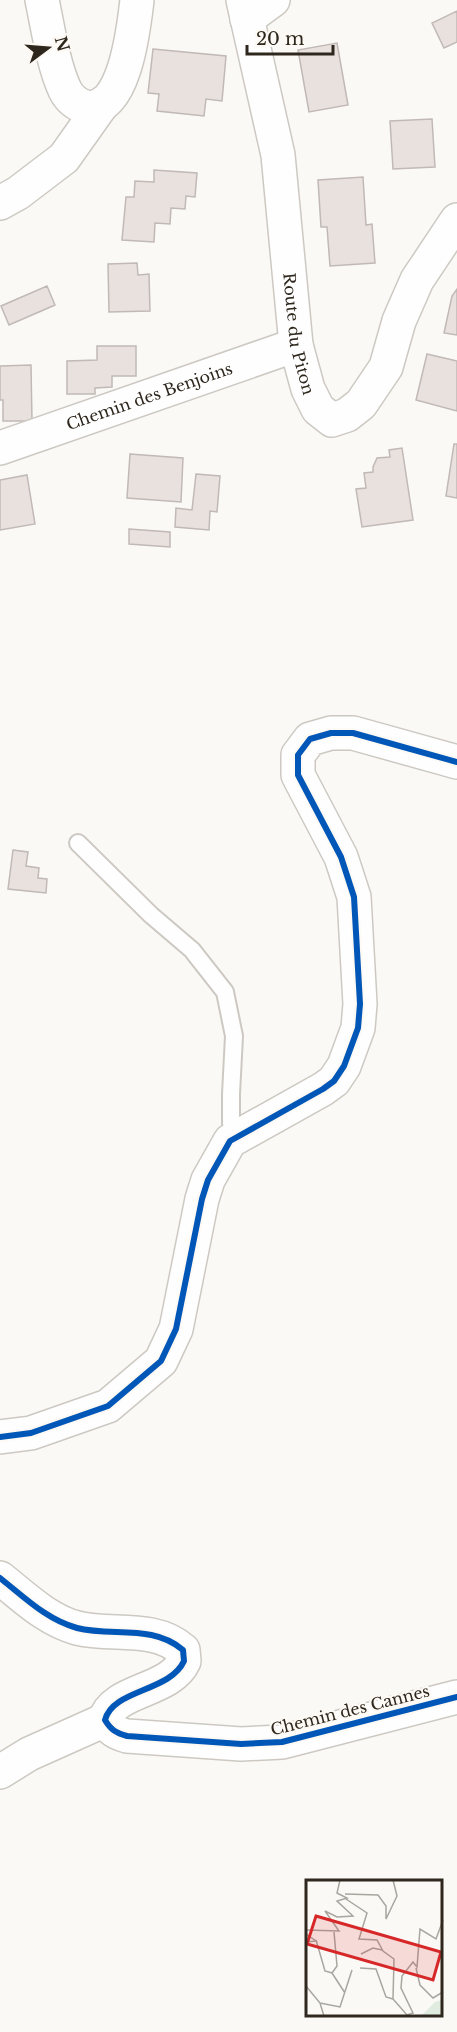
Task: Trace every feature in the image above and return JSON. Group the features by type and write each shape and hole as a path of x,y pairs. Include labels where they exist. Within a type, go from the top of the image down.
{"street":[{"path":"42,0 65,91 75,103 88,108 103,103"},
{"path":"0,203 18,193 64,158 103,103 117,88 129,52 137,0"},
{"path":"245,10 273,0"},
{"name":"Route du Piton","path":"245,10 278,155 296,345 308,389 318,409 332,420 347,415 361,404 386,367 399,321 417,280 457,220"},
{"name":"Chemin des Benjoins","path":"0,448 296,345"},
{"path":"0,1437 31,1432 108,1406 161,1361 176,1329 208,1179 230,1141 334,1081 344,1066 358,1028 360,1004 354,897 341,857 298,775 298,755 310,739 331,734 353,734 457,762"},
{"path":"0,1578 57,1621 78,1628 153,1634 165,1638 183,1650 184,1660 169,1678 121,1702 107,1713 105,1720 29,1754 0,1772"},
{"name":"Chemin des Cannes","path":"105,1720 117,1733 127,1736 262,1744 306,1737 457,1698"}],"lane":[{"path":"78,843 151,915 192,950 225,992 234,1036 231,1123 236,1137"}],"building":[{"path":"457,11 457,42 444,48 432,23"},
{"path":"337,43 348,105 309,112 298,50"},
{"path":"153,49 226,56 222,101 206,99 204,116 157,111 159,94 148,93"},
{"path":"432,119 435,167 393,169 390,121"},
{"path":"154,170 197,173 195,197 186,196 185,209 171,208 170,224 155,223 154,242 122,240 126,197 134,197 135,181 154,182"},
{"path":"363,177 366,225 372,224 375,263 330,266 327,227 321,227 318,180"},
{"path":"137,263 138,275 149,274 150,311 109,312 108,264"},
{"path":"47,286 55,305 9,325 1,306"},
{"path":"457,289 457,335 444,333 452,296"},
{"path":"97,346 136,346 136,376 112,376 112,387 95,388 95,394 67,394 67,361 97,360"},
{"path":"427,354 457,361 457,411 416,400"},
{"path":"31,365 32,421 3,421 3,400 0,400 0,366"},
{"path":"454,444 457,444 457,498 446,496"},
{"path":"402,448 413,520 362,527 356,489 366,488 364,473 373,472 377,458 390,457 389,450"},
{"path":"130,454 183,458 181,502 127,498"},
{"path":"196,474 220,476 217,512 210,511 209,530 175,527 176,508 192,510"},
{"path":"27,475 35,524 0,530 0,480"},
{"path":"129,529 170,532 170,547 129,544"},
{"path":"13,850 28,852 26,866 39,868 38,878 47,879 46,893 8,889"}],"cycle path":[{"path":"0,1437 31,1433 108,1406 161,1361 176,1329 202,1199 208,1180 230,1141 323,1089 334,1081 344,1066 358,1028 360,1004 354,897 341,857 298,775 298,755 310,739 331,733 353,733 457,762"},
{"path":"0,1578 36,1607 66,1624 90,1630 146,1634 171,1642 183,1650 184,1661 177,1671 167,1679 119,1702 110,1710 105,1720 114,1731 127,1736 241,1744 282,1742 457,1697"}]}
